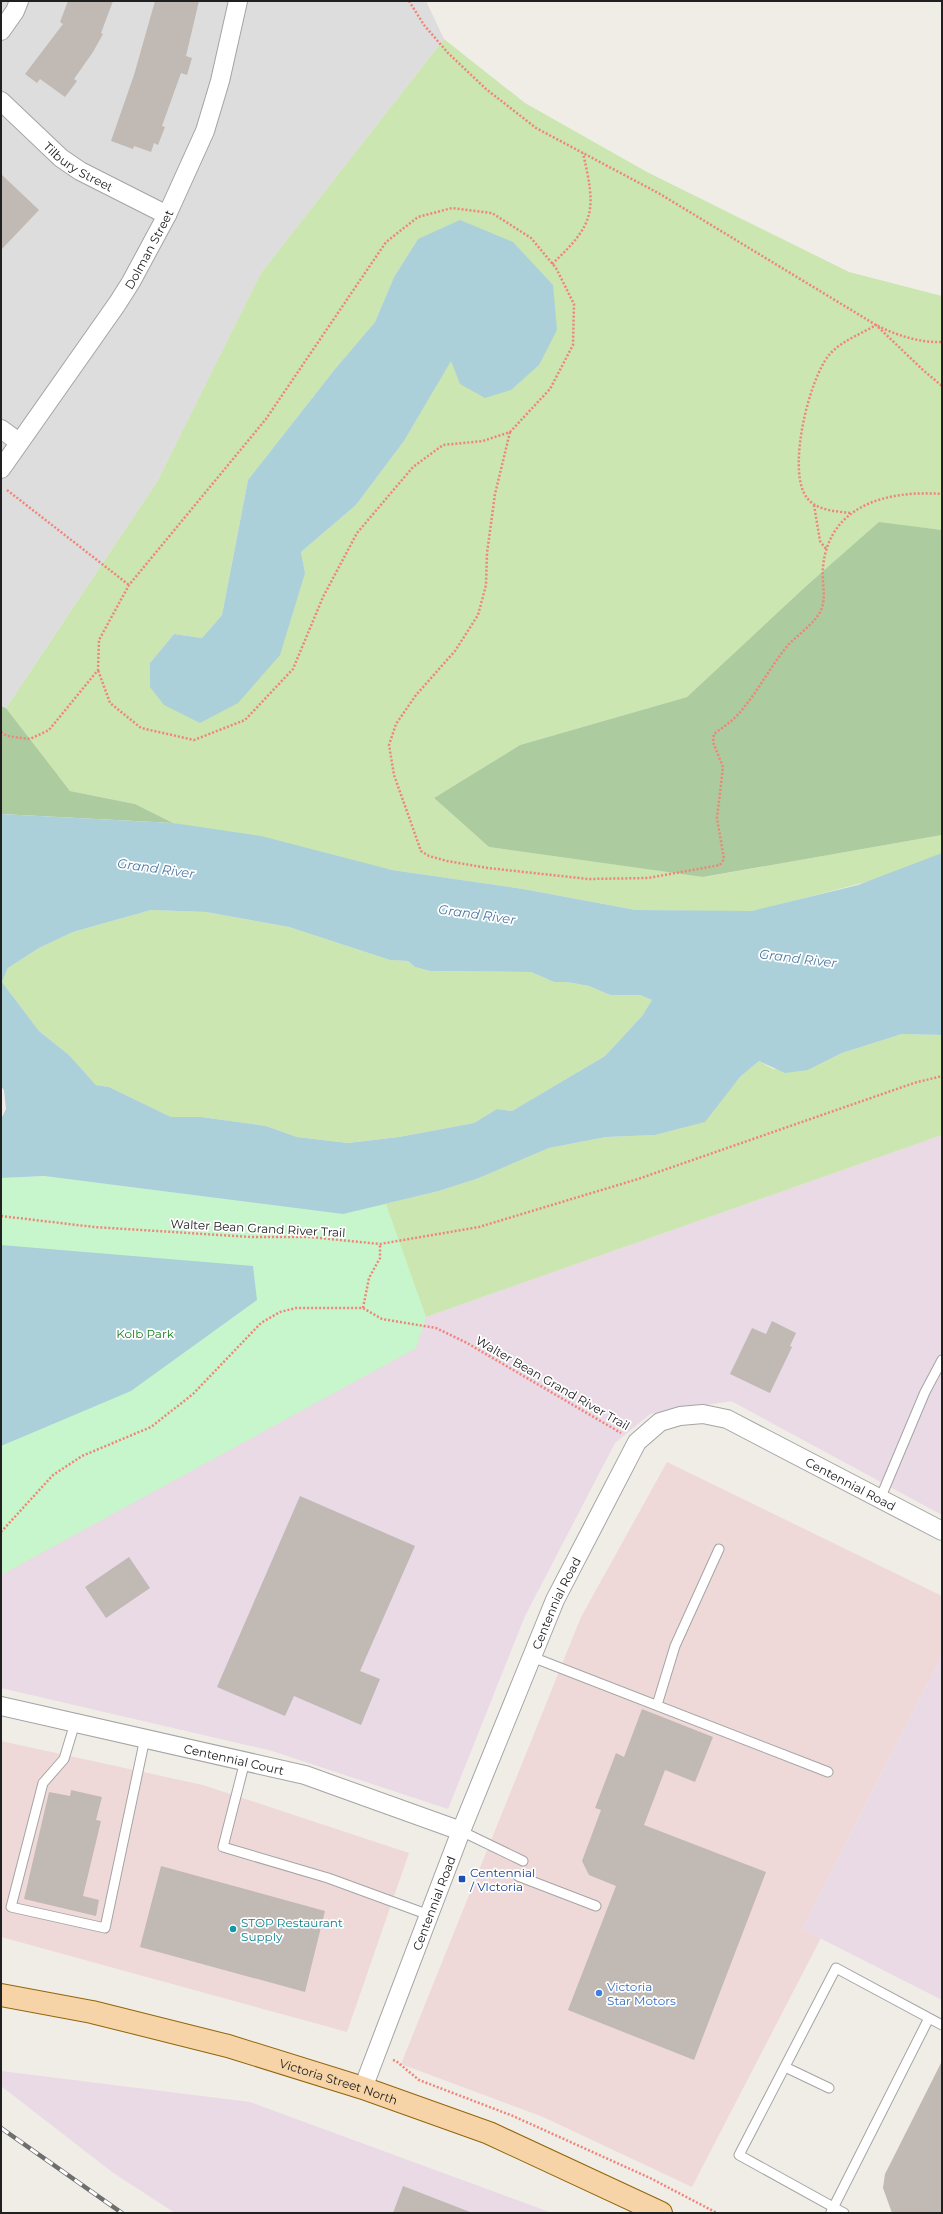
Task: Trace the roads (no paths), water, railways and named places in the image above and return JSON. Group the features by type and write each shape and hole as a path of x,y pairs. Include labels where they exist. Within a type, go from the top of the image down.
{"main road":[{"name":"Victoria Street North","path":"1,1995 92,2012 228,2046 363,2088 489,2134 661,2213"}],"street":[{"path":"1,31 15,11 19,1"},
{"name":"Dolman Street","path":"1,469 117,304 131,282 167,215 205,131 220,81 238,1"},
{"name":"Tilbury Street","path":"1,101 61,158 80,171 167,215"},
{"path":"1,429 19,442"},
{"name":"Centennial Road","path":"363,2088 461,1831 555,1600 637,1442 660,1422 680,1416 703,1414 721,1418 942,1531"},
{"name":"Centennial Court","path":"1,1706 305,1775 461,1831"}],"lane":[{"path":"880,1499 925,1392 942,1360"},
{"path":"657,1705 675,1646 719,1549"},
{"path":"532,1657 828,1772"},
{"path":"75,1722 64,1758 43,1782 11,1907 105,1928 145,1738"},
{"path":"245,1761 223,1847 328,1878 429,1915"},
{"path":"461,1831 523,1861"},
{"path":"518,1876 596,1906"},
{"path":"844,2213 832,2210 739,2155 836,1968 942,2025"},
{"path":"832,2210 929,2018"},
{"path":"785,2067 829,2088"}],"water":[{"path":"460,220 513,242 553,285 557,330 539,365 511,390 485,398 460,384 451,361 404,441 356,505 301,552 305,573 280,655 238,703 200,723 164,705 150,687 150,663 174,634 202,638 222,615 248,480 335,369 375,322 394,277 418,239"},
{"name":"Grand River","path":"1,814 173,823 261,836 392,870 523,889 636,910 752,911 858,885 942,853 942,1035 902,1034 842,1053 808,1070 785,1073 759,1061 740,1077 705,1122 655,1135 606,1137 549,1148 479,1178 439,1191 343,1214 44,1176 1,1178 1,1119 6,1109 4,1090 1,1086","holes":["151,910 206,912 289,927 390,960 408,961 415,967 430,971 531,972 554,982 567,982 589,986 610,995 640,995 652,1000 642,1016 605,1056 512,1111 497,1109 474,1123 399,1137 348,1143 297,1137 266,1126 201,1117 171,1117 109,1087 96,1085 69,1055 39,1031 2,982 8,968 39,948 73,932"]},
{"path":"1,1245 253,1266 257,1300 131,1391 1,1446"}],"railway":[{"path":"1,2128 122,2213"}],"place":[{"name":"Centennial / VIctoria","path":"462,1879"},
{"name":"STOP Restaurant Supply","path":"233,1929"},
{"name":"Victoria Star Motors","path":"599,1993"}],"park label":[{"name":"Kolb Park","path":"145,1333"}]}
